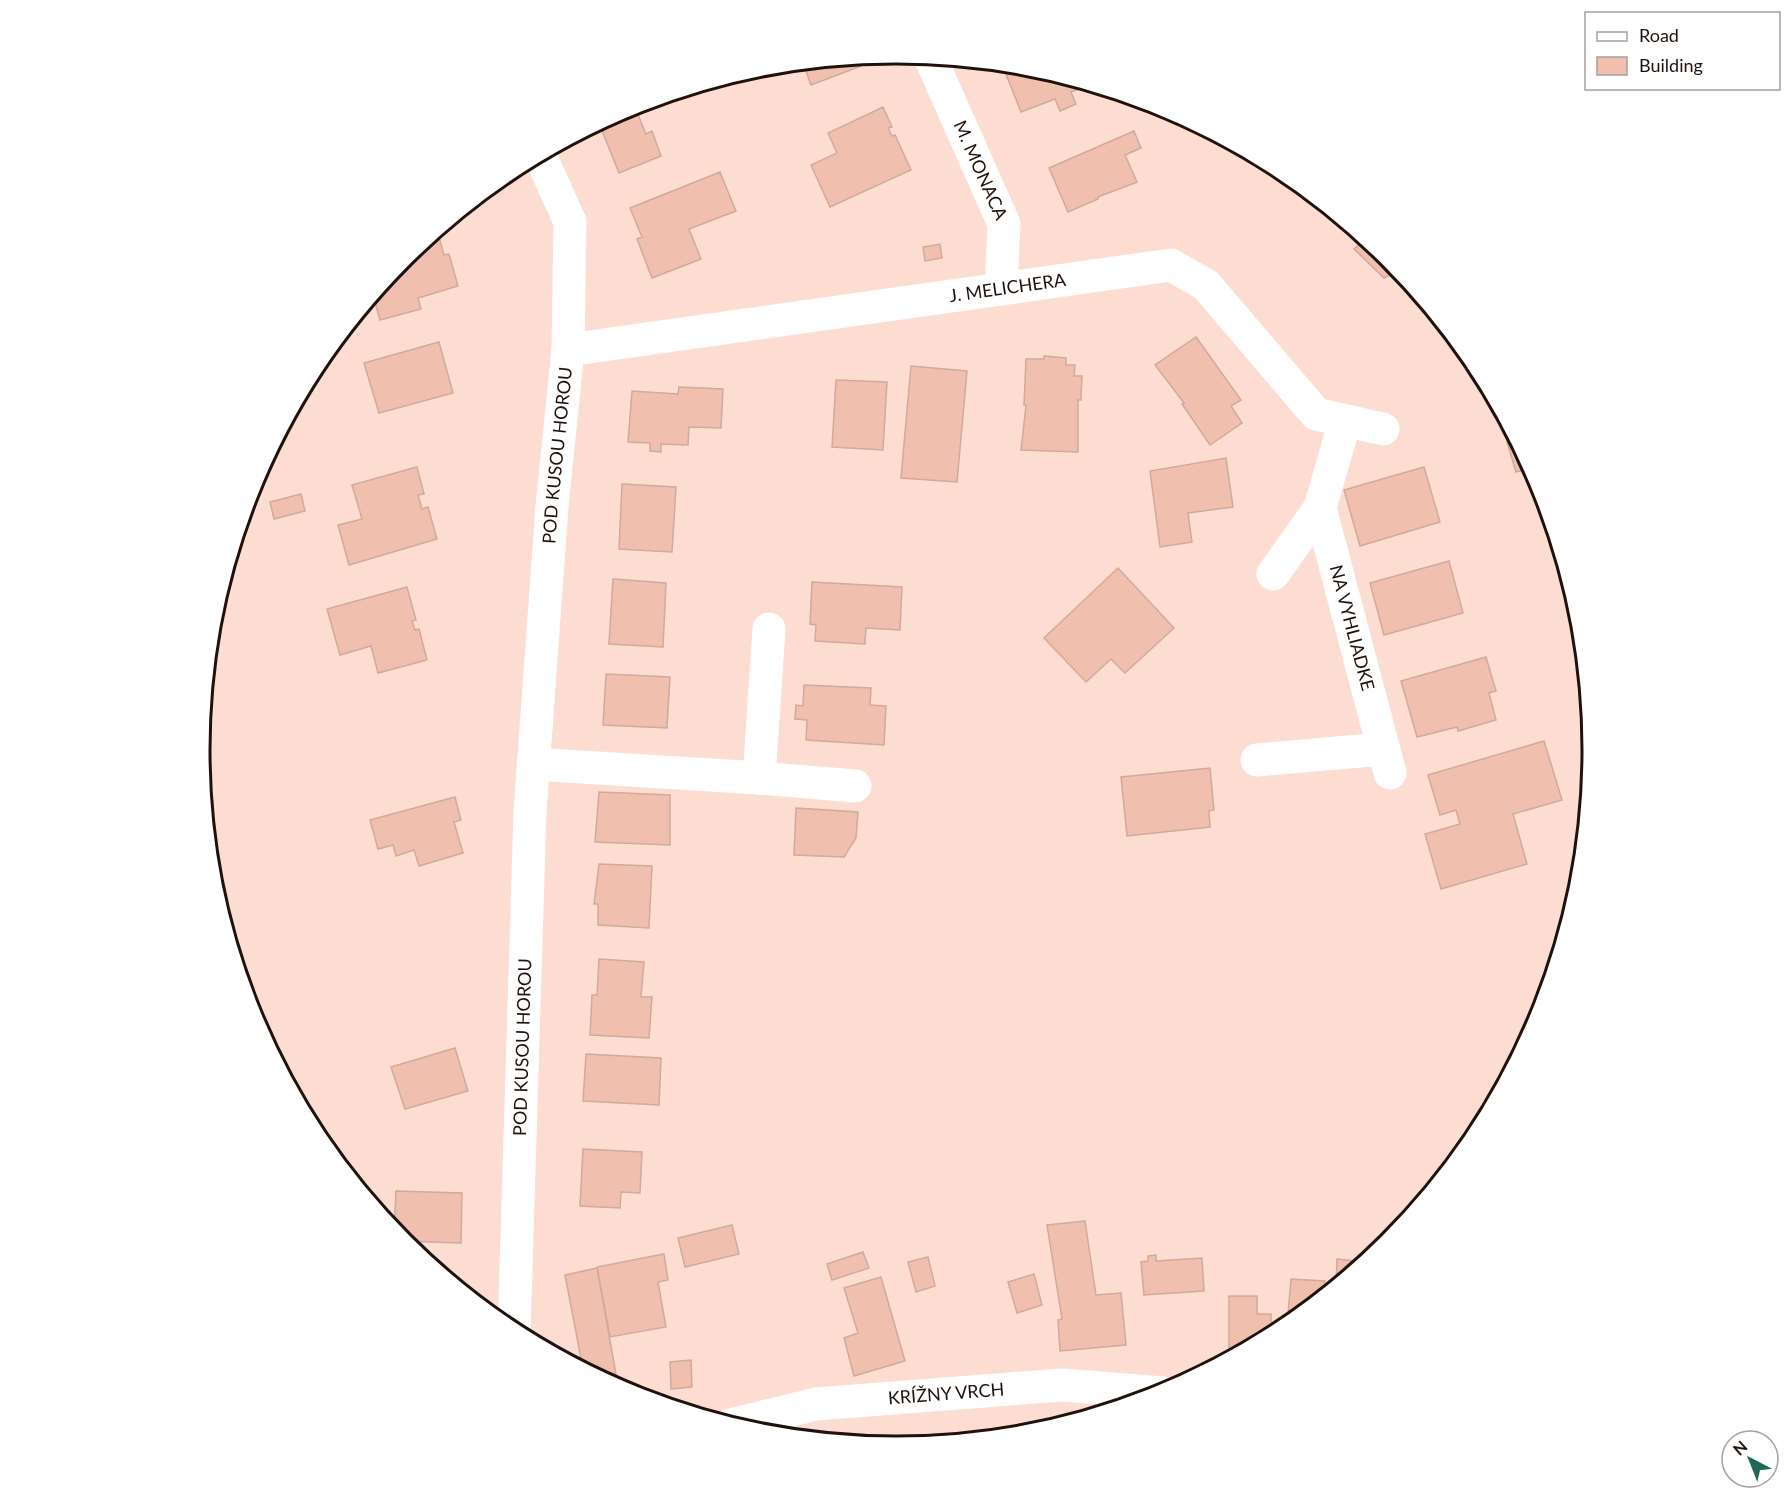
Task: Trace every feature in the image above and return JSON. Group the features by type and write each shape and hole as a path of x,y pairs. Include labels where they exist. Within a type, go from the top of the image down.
{"street":[{"name":"M. MONACA","path":"934,66 1004,224 1001,289"},
{"name":"POD KUSOU HOROU","path":"514,1321 533,764 552,506 568,350 570,222 543,162"},
{"name":"J. MELICHERA","path":"568,350 1171,265 1206,285 1316,414 1383,429"},
{"path":"1273,574 1320,508 1345,421"},
{"name":"NA VYHLIADKE","path":"1257,760 1386,761 1320,508"},
{"path":"759,778 769,629"},
{"path":"533,764 855,786"},
{"name":"KRÍŽNY VRCH","path":"750,1420 816,1404 1062,1385 1139,1392"}],"building":[{"path":"861,66 861,66 811,85 806,70"},
{"path":"1006,74 1078,89 1071,92 1076,104 1060,111 1055,99 1021,112"},
{"path":"883,107 892,127 888,128 892,136 895,135 911,170 830,207 811,165 837,153 828,133"},
{"path":"638,115 646,134 652,131 661,156 619,173 602,131"},
{"path":"1134,131 1141,148 1125,155 1137,182 1068,212 1049,168"},
{"path":"720,172 736,211 689,229 701,259 652,278 637,239 642,237 630,208"},
{"path":"440,239 444,255 449,254 458,286 418,298 421,309 380,320 375,304 411,265"},
{"path":"940,244 942,258 925,261 923,247"},
{"path":"1359,245 1390,275 1384,278 1354,249"},
{"path":"1196,337 1241,400 1231,406 1242,423 1210,445 1182,404 1184,403 1155,365"},
{"path":"439,342 453,393 379,413 364,363"},
{"path":"1044,356 1066,358 1066,365 1075,365 1074,376 1082,376 1081,400 1078,400 1078,452 1021,450 1026,405 1024,405 1026,359 1044,359"},
{"path":"911,366 967,371 957,482 901,478"},
{"path":"836,380 887,382 883,450 832,447"},
{"path":"679,387 723,389 721,428 689,427 688,445 661,444 661,452 650,451 650,443 628,442 632,391 678,394"},
{"path":"1507,442 1511,447 1522,470 1516,472"},
{"path":"1226,458 1233,507 1188,513 1192,542 1160,547 1150,471"},
{"path":"417,467 424,494 418,495 422,509 428,507 437,539 349,565 338,525 362,519 352,485"},
{"path":"1424,467 1440,522 1360,546 1344,490"},
{"path":"622,484 676,487 672,552 619,549"},
{"path":"301,494 305,511 274,519 270,502"},
{"path":"1449,561 1463,613 1384,635 1370,583"},
{"path":"1118,568 1174,628 1125,673 1111,659 1086,682 1044,638"},
{"path":"613,579 666,583 663,647 609,644"},
{"path":"812,582 902,587 900,630 866,628 865,644 815,641 816,625 810,624"},
{"path":"407,587 416,620 412,621 415,630 419,629 427,660 378,673 371,646 340,655 327,609"},
{"path":"1486,657 1496,691 1489,693 1496,720 1458,731 1457,727 1417,737 1401,681"},
{"path":"606,674 670,677 667,728 603,725"},
{"path":"804,685 871,688 870,705 886,706 884,745 806,740 807,720 795,719 796,705 803,706"},
{"path":"1544,741 1562,800 1513,814 1527,864 1441,889 1425,834 1460,824 1456,810 1440,815 1428,775"},
{"path":"1210,768 1214,810 1209,811 1210,827 1127,836 1121,777"},
{"path":"599,792 670,795 670,845 595,842"},
{"path":"455,797 461,820 454,822 463,853 419,866 414,850 396,856 393,845 378,849 370,820"},
{"path":"796,808 858,812 856,838 844,857 794,855"},
{"path":"599,864 652,866 649,928 598,925 598,904 594,904"},
{"path":"599,959 644,962 641,997 652,997 649,1038 590,1035 592,995 597,995"},
{"path":"455,1048 468,1091 405,1109 391,1067"},
{"path":"586,1054 661,1058 659,1105 583,1101"},
{"path":"583,1149 642,1152 640,1193 621,1192 620,1208 580,1206"},
{"path":"396,1191 462,1193 461,1243 417,1242 395,1219"},
{"path":"1085,1221 1096,1295 1121,1293 1126,1345 1060,1351 1058,1320 1062,1319 1047,1225"},
{"path":"732,1225 739,1254 685,1267 678,1238"},
{"path":"863,1252 869,1268 832,1280 827,1264"},
{"path":"664,1254 668,1280 658,1282 666,1327 610,1337 597,1267"},
{"path":"1156,1255 1156,1261 1202,1258 1204,1291 1144,1295 1141,1262 1148,1261 1148,1256"},
{"path":"928,1257 935,1286 916,1292 908,1262"},
{"path":"1337,1259 1354,1261 1348,1266 1336,1276"},
{"path":"597,1268 616,1374 613,1375 581,1360 565,1275"},
{"path":"1034,1274 1042,1305 1017,1313 1008,1282"},
{"path":"881,1277 905,1361 854,1376 844,1338 858,1333 844,1288"},
{"path":"1291,1279 1325,1281 1324,1286 1288,1313"},
{"path":"1229,1296 1257,1296 1257,1314 1271,1314 1271,1325 1229,1350"},
{"path":"691,1360 692,1387 671,1389 670,1362"}]}
